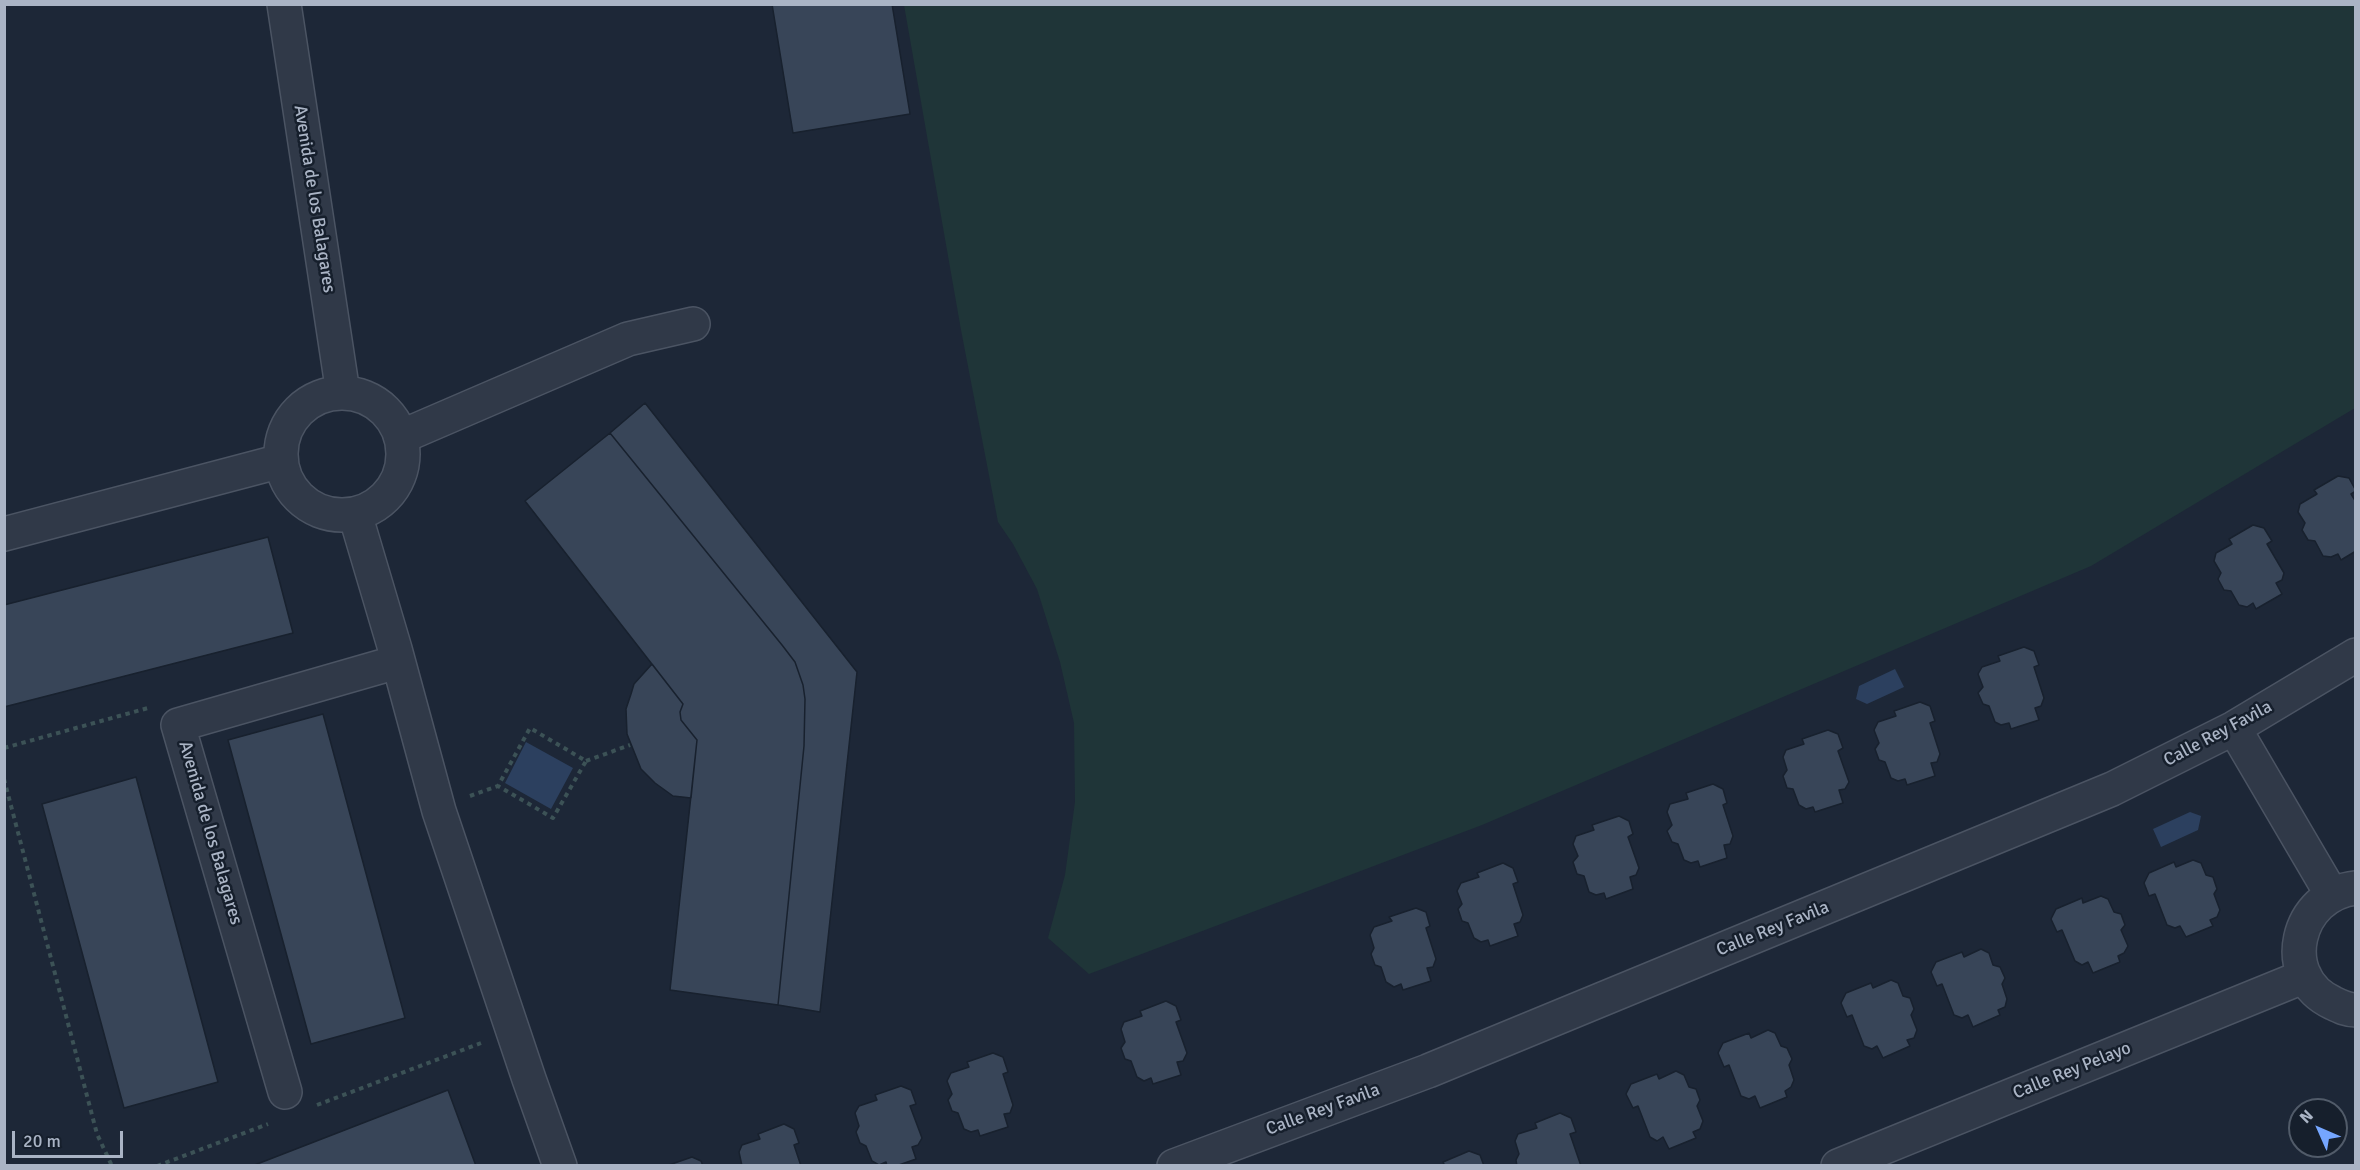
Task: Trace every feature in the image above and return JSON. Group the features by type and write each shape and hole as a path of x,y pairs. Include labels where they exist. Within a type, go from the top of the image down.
{"street":[{"name":"Avenida de los Balagares","path":"284,4 343,393"},
{"path":"403,436 628,339 693,324"},
{"path":"343,393 367,398 384,409 403,436 401,470 393,489 375,506 355,514 329,514 306,504 291,489 282,468 280,447 286,428 307,403 326,394 343,393"},
{"path":"4,534 281,461"},
{"path":"355,514 439,811 560,1166"},
{"name":"Calle Rey Favila","path":"1174,1166 1428,1071 2112,789 2234,728 2355,655"},
{"name":"Avenida de los Balagares","path":"292,1106 178,725 397,662"},
{"path":"2234,728 2344,892 2325,898 2304,923 2299,942 2300,963 2309,984 2324,999 2347,1010 2355,1010"},
{"name":"Calle Rey Pelayo","path":"1838,1166 2305,976"}],"path":[{"path":"4,748 146,707 178,725"},
{"path":"586,761 530,728 498,786 553,818 586,761 630,745"},
{"path":"4,779 97,1134 112,1166"},
{"path":"156,1166 292,1106 513,1032"}],"green space":[{"path":"904,5 2355,5 2355,408 2091,566 1482,825 1089,974 1048,938 1065,875 1075,802 1074,723 1060,662 1037,589 1013,544 998,522 961,330"}],"water":[{"path":"1895,669 1904,687 1867,704 1856,699 1859,686"},
{"path":"526,742 573,768 551,809 505,783"},
{"path":"2190,812 2201,816 2198,830 2161,847 2153,829"}],"building":[{"path":"772,4 892,4 910,114 793,133"},
{"path":"645,403 857,672 820,1012 778,1005 804,746 803,685 795,662 782,645 610,433"},
{"path":"610,433 782,645 795,662 803,685 804,746 778,1005 670,990 697,740 681,720 680,712 683,704 525,501"},
{"path":"2338,476 2349,478 2356,491 2351,494 2356,502 2356,551 2341,560 2338,554 2331,557 2323,556 2315,541 2308,540 2302,530 2305,523 2298,512 2300,504 2317,494 2314,490"},
{"path":"2253,525 2264,528 2272,541 2267,544 2284,573 2282,580 2276,583 2282,594 2256,609 2253,603 2247,607 2239,605 2231,591 2224,590 2218,579 2221,573 2214,561 2216,553 2232,544 2229,539"},
{"path":"268,537 293,633 4,707 4,605"},
{"path":"2024,647 2034,651 2039,665 2034,667 2044,698 2041,706 2035,708 2039,720 2011,729 2009,723 2001,725 1995,722 1989,706 1983,704 1978,693 1983,687 1978,674 1982,667 2000,661 1998,656"},
{"path":"652,664 683,704 680,712 681,720 697,740 691,798 673,796 641,769 627,734 626,709 634,684"},
{"path":"1920,702 1930,706 1935,721 1930,723 1940,754 1937,762 1931,763 1935,776 1907,785 1905,779 1898,781 1891,778 1885,762 1879,760 1875,749 1879,743 1874,730 1878,722 1896,716 1894,711"},
{"path":"323,714 405,1018 311,1044 228,740"},
{"path":"1828,730 1838,734 1843,748 1838,751 1849,782 1845,789 1839,790 1843,803 1815,812 1813,807 1806,809 1799,805 1793,789 1787,788 1783,776 1787,770 1783,757 1786,750 1804,744 1802,739"},
{"path":"136,777 218,1082 124,1108 42,804"},
{"path":"1713,784 1723,789 1727,803 1723,805 1733,836 1730,844 1724,845 1727,858 1700,867 1698,861 1691,863 1684,860 1678,844 1672,842 1667,831 1672,825 1667,812 1670,804 1688,799 1686,793"},
{"path":"1619,816 1629,821 1633,834 1628,837 1639,868 1636,875 1630,877 1633,889 1606,899 1604,893 1596,895 1589,892 1584,876 1577,874 1573,862 1578,856 1573,844 1576,836 1594,830 1592,825"},
{"path":"2193,860 2201,863 2206,875 2213,877 2217,889 2214,894 2220,910 2217,917 2210,920 2213,926 2186,937 2180,926 2175,928 2167,925 2155,894 2149,896 2144,883 2149,873 2174,862 2176,867"},
{"path":"1503,863 1513,868 1518,882 1513,884 1523,915 1520,922 1514,924 1518,936 1490,946 1488,940 1481,942 1474,938 1468,923 1462,921 1458,909 1462,904 1457,891 1461,883 1479,877 1477,873"},
{"path":"2101,896 2108,899 2114,912 2121,914 2125,925 2121,930 2128,946 2124,953 2118,956 2120,962 2093,973 2088,962 2082,965 2075,961 2062,930 2057,932 2051,919 2056,909 2082,898 2083,903"},
{"path":"1416,908 1426,912 1430,926 1426,928 1436,959 1433,967 1427,968 1431,981 1403,990 1401,984 1394,987 1386,982 1381,967 1375,965 1371,954 1374,948 1370,935 1374,927 1392,921 1389,917"},
{"path":"1981,949 1989,953 1993,965 2000,967 2005,978 2002,984 2007,999 2005,1007 1998,1010 2000,1015 1973,1027 1968,1015 1962,1018 1954,1015 1942,984 1937,986 1931,972 1936,962 1962,952 1964,957"},
{"path":"1891,980 1898,983 1903,996 1910,998 1914,1009 1911,1015 1917,1030 1914,1038 1907,1040 1910,1046 1883,1058 1877,1046 1872,1049 1864,1046 1852,1015 1847,1017 1841,1003 1846,993 1871,983 1873,988"},
{"path":"1166,1001 1176,1006 1181,1020 1176,1022 1187,1053 1183,1061 1177,1062 1181,1075 1153,1084 1151,1078 1144,1081 1137,1077 1131,1061 1125,1059 1121,1048 1125,1042 1121,1029 1124,1022 1142,1016 1140,1011"},
{"path":"1768,1030 1775,1033 1781,1046 1787,1048 1792,1059 1789,1065 1794,1080 1791,1087 1785,1091 1787,1097 1760,1108 1755,1096 1749,1099 1741,1096 1729,1065 1724,1067 1718,1053 1723,1043 1749,1033 1751,1038"},
{"path":"993,1053 1003,1057 1008,1072 1003,1074 1013,1105 1010,1113 1004,1114 1008,1127 980,1136 978,1130 971,1132 964,1129 958,1113 952,1111 948,1100 952,1094 947,1081 951,1073 969,1067 967,1062"},
{"path":"1676,1071 1684,1075 1689,1087 1696,1089 1700,1100 1697,1106 1703,1121 1700,1129 1693,1132 1696,1138 1669,1149 1663,1137 1657,1141 1650,1137 1638,1106 1633,1108 1626,1094 1631,1084 1657,1074 1659,1079"},
{"path":"901,1086 911,1090 916,1104 910,1106 922,1138 918,1145 912,1147 916,1159 896,1166 887,1166 886,1162 879,1165 872,1161 866,1146 860,1143 856,1132 859,1126 855,1113 859,1106 877,1100 875,1095"},
{"path":"448,1090 476,1166 252,1166"},
{"path":"1560,1113 1571,1118 1576,1132 1570,1134 1581,1166 1517,1166 1516,1160 1519,1154 1515,1141 1518,1134 1537,1128 1535,1123"},
{"path":"784,1124 794,1129 799,1143 794,1145 801,1166 742,1166 739,1152 742,1145 760,1139 758,1134"},
{"path":"1469,1151 1480,1155 1484,1166 1445,1166 1443,1162"},
{"path":"692,1157 701,1161 703,1166 666,1166"}]}
